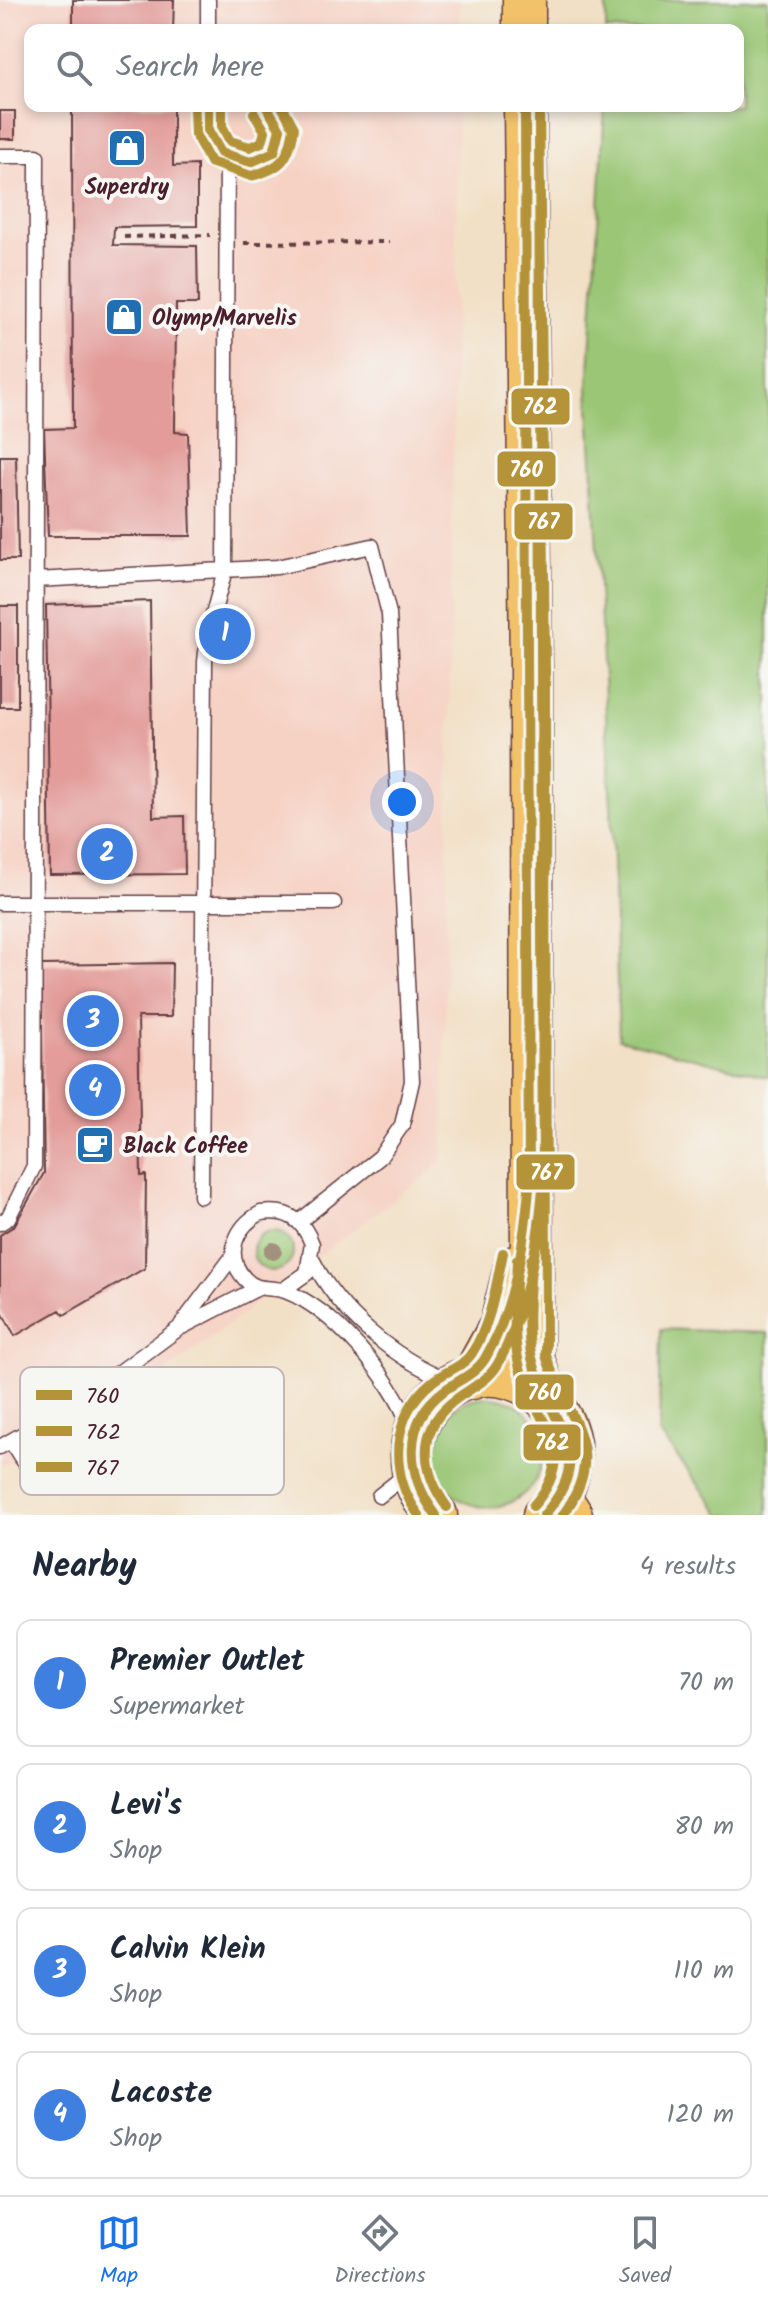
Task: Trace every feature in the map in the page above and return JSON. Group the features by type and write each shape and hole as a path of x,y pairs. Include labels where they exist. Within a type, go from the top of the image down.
{"main road":[{"path":"524,0 524,24"},
{"path":"525,112 531,669 532,1357 546,1398 568,1435 567,1478 558,1509"},
{"path":"436,1515 425,1502 412,1452 428,1405 464,1380 501,1325 530,1204"},
{"path":"464,1380 511,1378 546,1398"}],"lane":[{"path":"208,0 208,24"},
{"path":"208,112 208,130 221,153 251,162 274,152 280,129 270,112"},
{"path":"0,156 37,156 34,1166 8,1218 0,1223"},
{"path":"201,1196 205,662 208,633 225,570 227,156"},
{"path":"36,580 277,567 372,546 389,614 412,1081 402,1125 380,1157 300,1221"},
{"path":"0,903 334,903"},
{"path":"178,1329 233,1256 239,1229 261,1213 288,1214 300,1221 312,1244 312,1259 307,1273 283,1290"},
{"path":"233,1256 246,1281 258,1288 283,1290 340,1329 366,1354 401,1402 412,1452 379,1496"},
{"path":"312,1259 335,1295 361,1322 404,1357 464,1380"},
{"path":"127,1367 178,1329 258,1288"},
{"path":"6,1444 20,1460"},
{"path":"412,1515 436,1515"}],"path":[{"path":"124,237 226,234 238,243 389,242"}],"shaded area":[{"path":"0,0 460,0 459,24 24,24 24,112 458,112 443,1162 172,1367 20,1367 20,1456 0,1467"}],"green space":[{"path":"606,0 768,0 768,1077 619,1039 611,805 588,388 605,112 744,112 744,24 606,24"},
{"path":"273,1231 287,1237 293,1251 287,1265 273,1271 259,1265 253,1251 259,1237"},
{"path":"661,1329 768,1333 768,1515 722,1515 659,1433"},
{"path":"488,1397 509,1402 527,1413 538,1431 543,1452 538,1473 527,1491 509,1502 488,1507 467,1502 449,1491 438,1473 433,1452 438,1431 449,1413 467,1402"}],"building":[{"path":"73,0 174,0 173,24 73,24"},
{"path":"0,111 15,111 15,139 0,139"},
{"path":"72,112 173,112 173,166 197,165 197,226 114,227 113,245 197,246 198,304 176,304 175,432 188,433 191,536 48,536 44,429 73,428"},
{"path":"0,456 16,456 18,560 0,560"},
{"path":"150,601 153,817 184,816 185,874 50,875 46,605"},
{"path":"0,606 18,606 18,707 0,707"},
{"path":"172,963 171,1017 138,1017 141,1176 146,1175 145,1268 64,1315 60,1310 15,1336 0,1309 0,1235 14,1226 44,1173 41,965"}],"transit line":[{"name":"762","path":"194,112 195,134 210,162 251,176 277,165 286,155 294,128 285,112"},
{"name":"760","path":"208,112 208,130 221,153 251,162 274,152 280,129 270,112"},
{"name":"767","path":"222,112 222,126 230,141 250,147 262,142 265,131 254,113"},
{"name":"760","path":"436,1515 426,1499 414,1466 415,1433 431,1403 479,1367 497,1336 517,1274 529,1189 525,112"},
{"name":"762","path":"447,1507 428,1468 428,1441 439,1415 457,1398 478,1385 500,1360 530,1277 543,1189 539,112"},
{"name":"767","path":"539,112 545,669 546,1355 580,1433 584,1451 584,1470 577,1491 563,1515"},
{"name":"767","path":"419,1515 402,1482 398,1446 402,1428 418,1396 472,1353 488,1317 503,1253"},
{"name":"762","path":"517,1260 515,1322 518,1359 554,1449 554,1467 548,1485 533,1506"},
{"name":"760","path":"531,1260 528,1322 532,1358 569,1454 568,1472 560,1492 544,1515"}],"place":[{"name":"Superdry","path":"127,148"},
{"name":"Olymp/Marvelis","path":"124,317"},
{"name":"Premier Outlet","path":"225,634"},
{"name":"Levi's","path":"107,854"},
{"name":"Calvin Klein","path":"93,1021"},
{"name":"Lacoste","path":"95,1090"},
{"name":"Black Coffee","path":"95,1145"}]}
